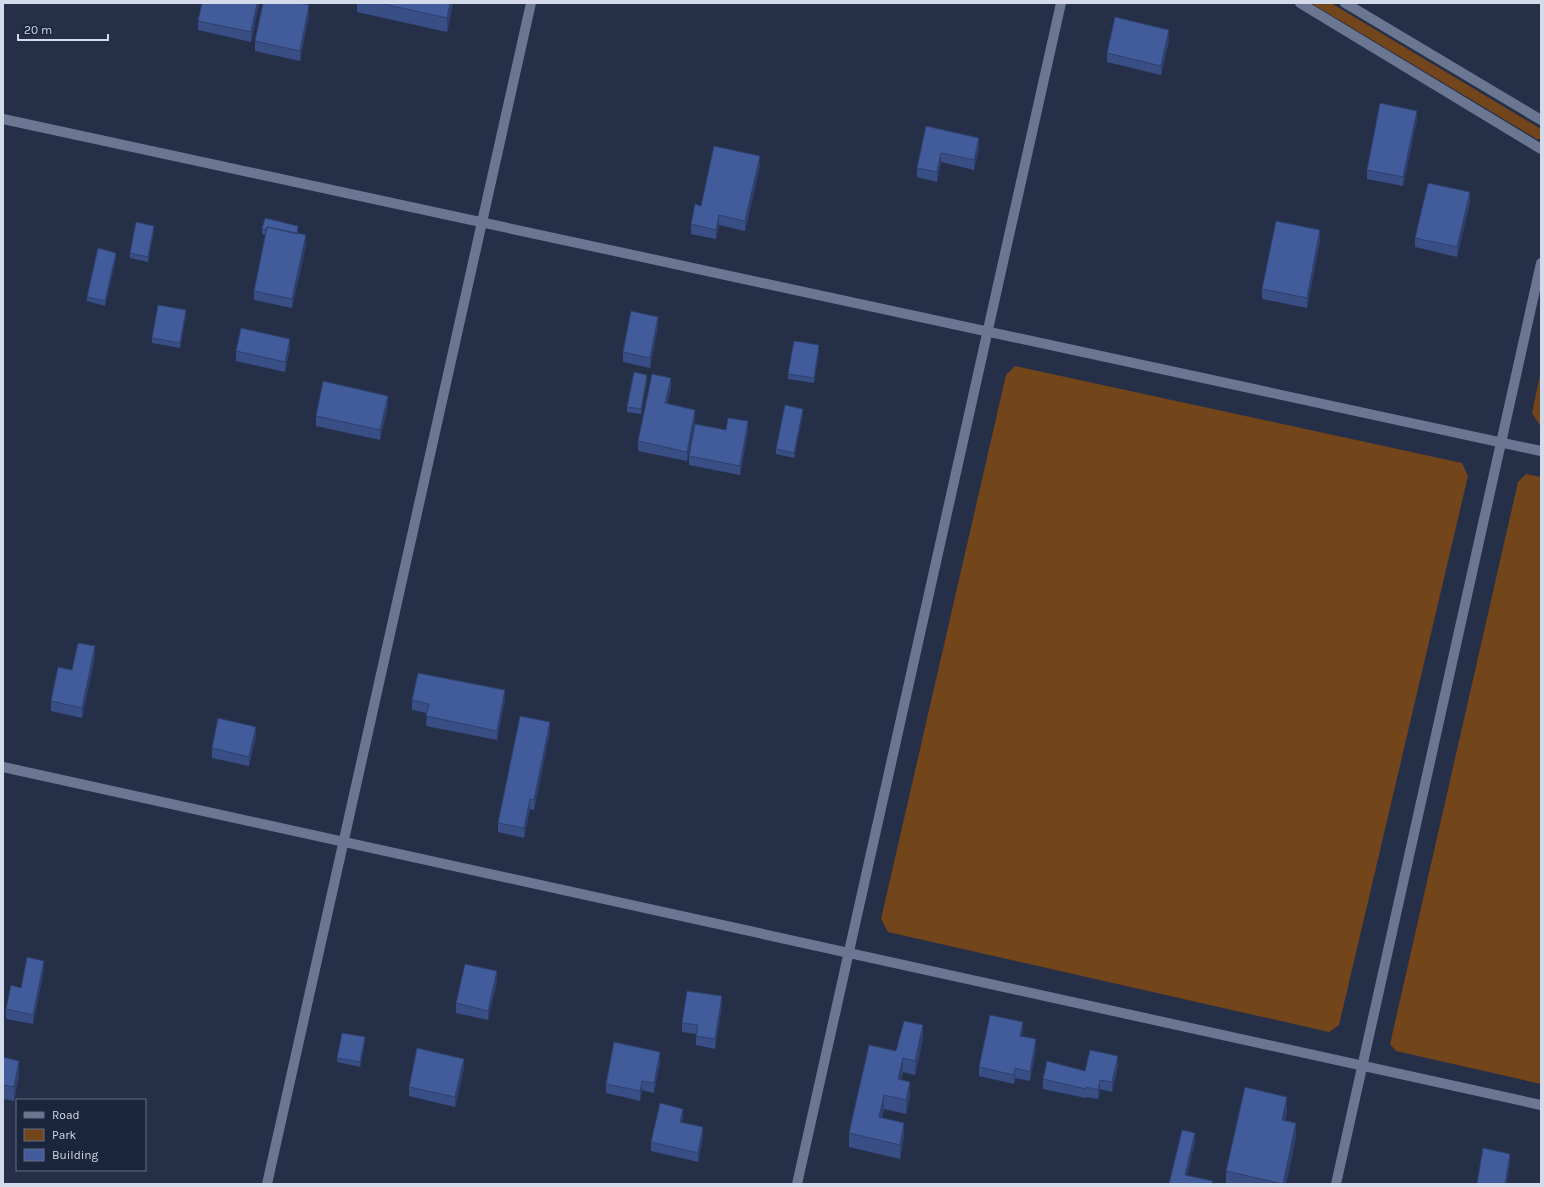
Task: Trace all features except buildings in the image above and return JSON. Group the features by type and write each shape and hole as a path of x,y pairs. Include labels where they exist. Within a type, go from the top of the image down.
{"street":[{"path":"267,1184 530,3"},
{"path":"797,1184 1061,3"},
{"path":"1300,3 1541,149"},
{"path":"1345,3 1541,120"},
{"path":"3,119 1541,451"},
{"path":"1336,1184 1541,263"},
{"path":"3,767 1541,1105"}],"green space":[{"path":"1311,3 1331,3 1541,129 1541,139 1537,139"},
{"path":"1015,366 1462,463 1468,476 1339,1025 1329,1032 888,932 881,919 1006,375"},
{"path":"1541,371 1541,427 1532,413"},
{"path":"1526,474 1541,477 1541,1084 1396,1051 1390,1044 1518,482"}]}
